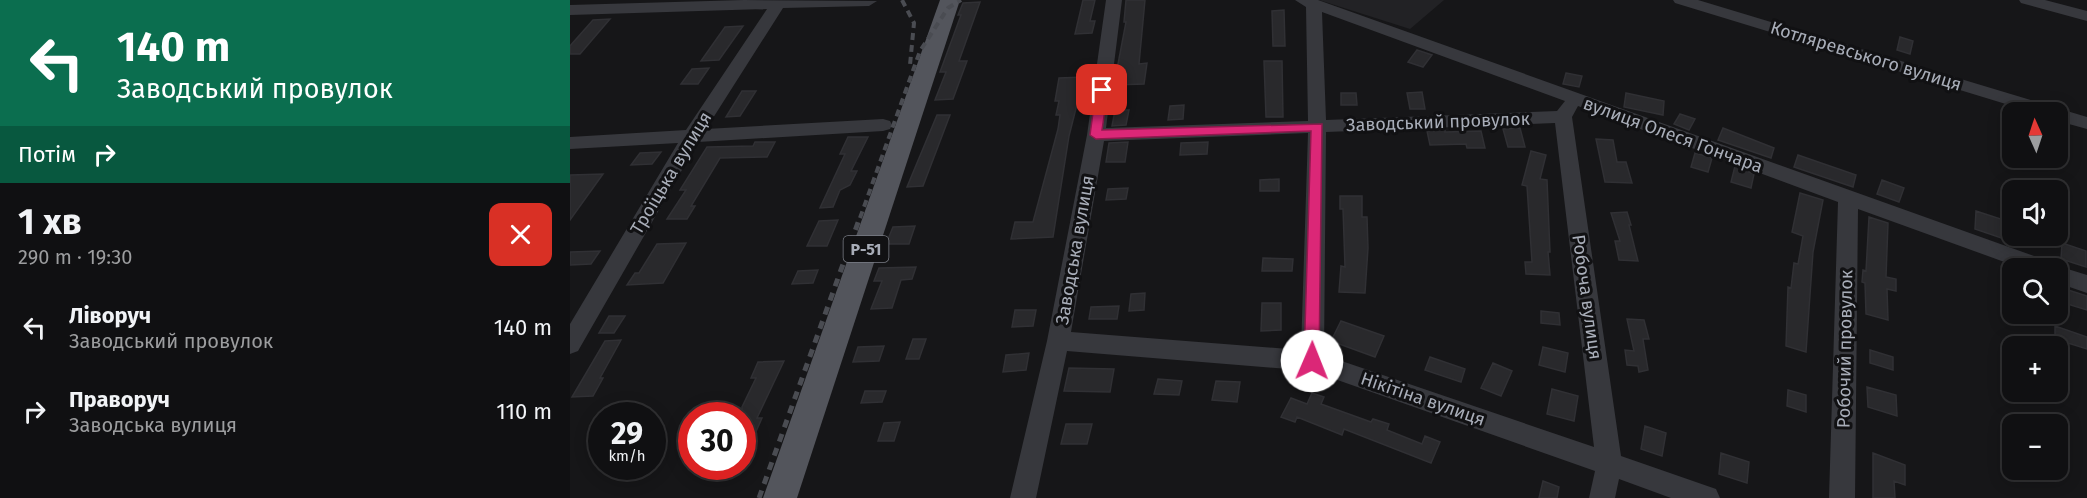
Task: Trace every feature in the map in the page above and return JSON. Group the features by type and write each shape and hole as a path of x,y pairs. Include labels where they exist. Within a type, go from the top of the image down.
{"main road":[{"name":"Р-51","path":"780,498 950,0"}],"street":[{"name":"Заводська вулиця","path":"1023,498 1058,341 1096,135 1114,0"},
{"name":"Котляревського вулиця","path":"1681,0 2018,102"},
{"path":"2027,0 2087,16"},
{"path":"572,13 869,1"},
{"path":"1309,2 1317,127 1312,361"},
{"name":"вулиця Олеся Гончара","path":"1309,2 1569,107 2014,258"},
{"name":"Троїцька вулиця","path":"570,344 692,136 777,5"},
{"name":"Заводський провулок","path":"1096,135 1317,127 1569,107"},
{"name":"Робоча вулиця","path":"1569,107 1609,463 1602,498"},
{"path":"2068,118 2087,123"},
{"path":"570,143 884,125"},
{"name":"Робочий провулок","path":"1842,498 1848,200"},
{"path":"2068,277 2087,284"},
{"name":"Нікітіна вулиця","path":"1058,341 1312,361 1707,498"}],"shaded area":[{"path":"1319,0 1444,0 1410,29"}],"building":[{"path":"1083,0 1095,0 1090,21 1095,21 1092,33 1075,34"},
{"path":"1126,0 1145,0 1139,64 1147,63 1144,84 1114,85 1126,22 1124,22"},
{"path":"980,2 959,61 967,61 953,99 935,100 946,72 940,72 961,15 958,15 963,3"},
{"path":"1284,10 1285,46 1273,46 1272,11"},
{"path":"610,19 580,54 570,54 570,46 593,20"},
{"path":"743,26 719,60 701,61 725,27"},
{"path":"1900,37 1913,41 1910,54 1897,50"},
{"path":"1417,50 1432,55 1423,67 1408,62"},
{"path":"1264,61 1282,61 1283,117 1266,117"},
{"path":"709,68 698,84 681,84 692,69"},
{"path":"1566,73 1582,76 1579,87 1563,84"},
{"path":"1084,77 1069,136 1053,237 1011,239 1015,222 1033,222 1058,129 1060,115 1056,115 1059,101 1055,101 1059,78"},
{"path":"742,91 756,91 740,116 726,117"},
{"path":"1422,92 1425,109 1410,109 1407,93"},
{"path":"1341,93 1356,93 1357,105 1341,105"},
{"path":"1626,93 1664,101 1663,115 1624,107"},
{"path":"1184,105 1183,119 1168,120 1170,106"},
{"path":"1115,110 1129,110 1126,125 1112,126"},
{"path":"1680,114 1695,119 1689,130 1674,124"},
{"path":"937,115 950,115 923,186 907,187"},
{"path":"1520,128 1525,147 1508,147 1503,129"},
{"path":"1723,128 1774,148 1771,158 1718,140"},
{"path":"1445,130 1445,132 1481,131 1485,148 1467,148 1466,144 1430,145 1427,131"},
{"path":"848,137 868,137 851,171 857,171 850,185 840,190 833,207 820,208 845,154 840,154"},
{"path":"1596,139 1613,140 1617,162 1626,162 1632,183 1605,182"},
{"path":"755,142 775,142 767,157 720,158 691,206 695,206 687,219 667,219 686,190 680,190 707,147 753,146"},
{"path":"1128,142 1125,162 1106,162 1109,143"},
{"path":"1208,142 1207,154 1180,155 1181,143"},
{"path":"1531,151 1546,155 1540,179 1547,180 1550,275 1526,274 1525,262 1532,262 1527,186 1522,185"},
{"path":"661,152 652,164 631,165 640,153"},
{"path":"1695,153 1712,158 1708,172 1691,167"},
{"path":"1798,155 1856,175 1853,187 1794,167"},
{"path":"1735,166 1754,174 1751,188 1731,182"},
{"path":"603,174 570,220 570,175"},
{"path":"1279,179 1279,191 1260,191 1260,180"},
{"path":"1882,180 1904,188 1899,202 1877,194"},
{"path":"1128,188 1126,199 1106,200 1108,189"},
{"path":"1800,193 1823,200 1813,252 1806,352 1786,346 1788,287 1791,288 1794,263 1798,264 1803,236 1792,232"},
{"path":"1340,196 1362,196 1362,217 1367,217 1368,248 1365,293 1339,292 1341,266 1345,267 1343,209 1340,209"},
{"path":"1976,211 2002,219 2002,238 1975,229"},
{"path":"1627,212 1638,261 1619,260 1615,241 1620,241 1611,213"},
{"path":"1869,217 1888,223 1886,277 1896,279 1896,291 1887,289 1888,320 1866,314 1865,283 1862,282 1863,270 1866,271"},
{"path":"838,220 827,246 807,246 819,221"},
{"path":"915,226 909,244 886,244 893,227"},
{"path":"686,243 663,283 627,285 635,273 639,273 657,244"},
{"path":"2068,245 2086,251 2086,267 2068,261 2068,258 2061,258 2062,246"},
{"path":"600,251 591,264 570,265 570,252"},
{"path":"1263,258 1293,259 1292,271 1262,271"},
{"path":"916,267 912,279 901,280 892,308 871,309 882,281 874,281 879,268"},
{"path":"818,270 813,283 792,284 798,271"},
{"path":"2068,290 2087,296 2087,310 2068,304"},
{"path":"1145,293 1144,310 1129,311 1131,294"},
{"path":"1262,303 1281,303 1281,330 1261,331"},
{"path":"1119,306 1117,319 1089,319 1091,307"},
{"path":"1015,310 1036,310 1033,326 1012,327"},
{"path":"1541,311 1559,313 1560,325 1541,323"},
{"path":"609,316 625,316 614,333 599,333"},
{"path":"1627,319 1644,320 1649,339 1643,339 1648,370 1639,372 1638,366 1627,365 1625,350 1634,351"},
{"path":"1341,321 1384,336 1375,357 1331,341"},
{"path":"2055,326 2087,337 2087,349 2068,343 2068,336 2055,336"},
{"path":"913,339 926,339 919,359 906,359"},
{"path":"621,340 593,396 572,397 605,341"},
{"path":"884,346 879,361 853,362 858,347"},
{"path":"1543,347 1568,353 1565,372 1539,365"},
{"path":"1870,350 1893,357 1893,370 1870,363"},
{"path":"1029,353 1026,370 1003,372 1006,355"},
{"path":"1430,357 1465,369 1461,382 1425,370"},
{"path":"784,361 757,418 762,418 756,432 756,402 744,402 756,378 751,378 758,362"},
{"path":"1493,363 1512,371 1501,396 1481,388"},
{"path":"1069,368 1114,369 1110,392 1064,391"},
{"path":"1158,379 1182,381 1179,395 1154,394"},
{"path":"1216,381 1240,382 1237,402 1212,400"},
{"path":"1867,387 1896,395 1897,416 1868,407"},
{"path":"1552,389 1578,396 1574,421 1547,414"},
{"path":"1788,390 1806,395 1806,412 1787,406"},
{"path":"865,391 886,391 882,402 861,403"},
{"path":"1312,393 1324,397 1321,404 1371,422 1373,419 1389,424 1387,430 1422,444 1425,436 1440,442 1431,463 1344,429 1342,435 1297,417 1295,422 1281,417 1291,398 1307,404"},
{"path":"900,422 894,441 878,441 884,423"},
{"path":"1066,424 1092,424 1087,444 1061,444"},
{"path":"1645,426 1666,433 1662,456 1641,449"},
{"path":"1721,453 1749,462 1747,483 1719,474"},
{"path":"1873,453 1905,465 1905,485 1894,481 1895,498 1873,498"},
{"path":"1543,481 1559,487 1557,498 1539,498"}],"railway":[{"path":"902,0 914,23 910,65"},
{"path":"860,218 920,51 948,8 961,0"},
{"path":"759,498 860,217"}],"route":[{"path":"1102,90 1096,135 1317,127 1312,361"}]}
